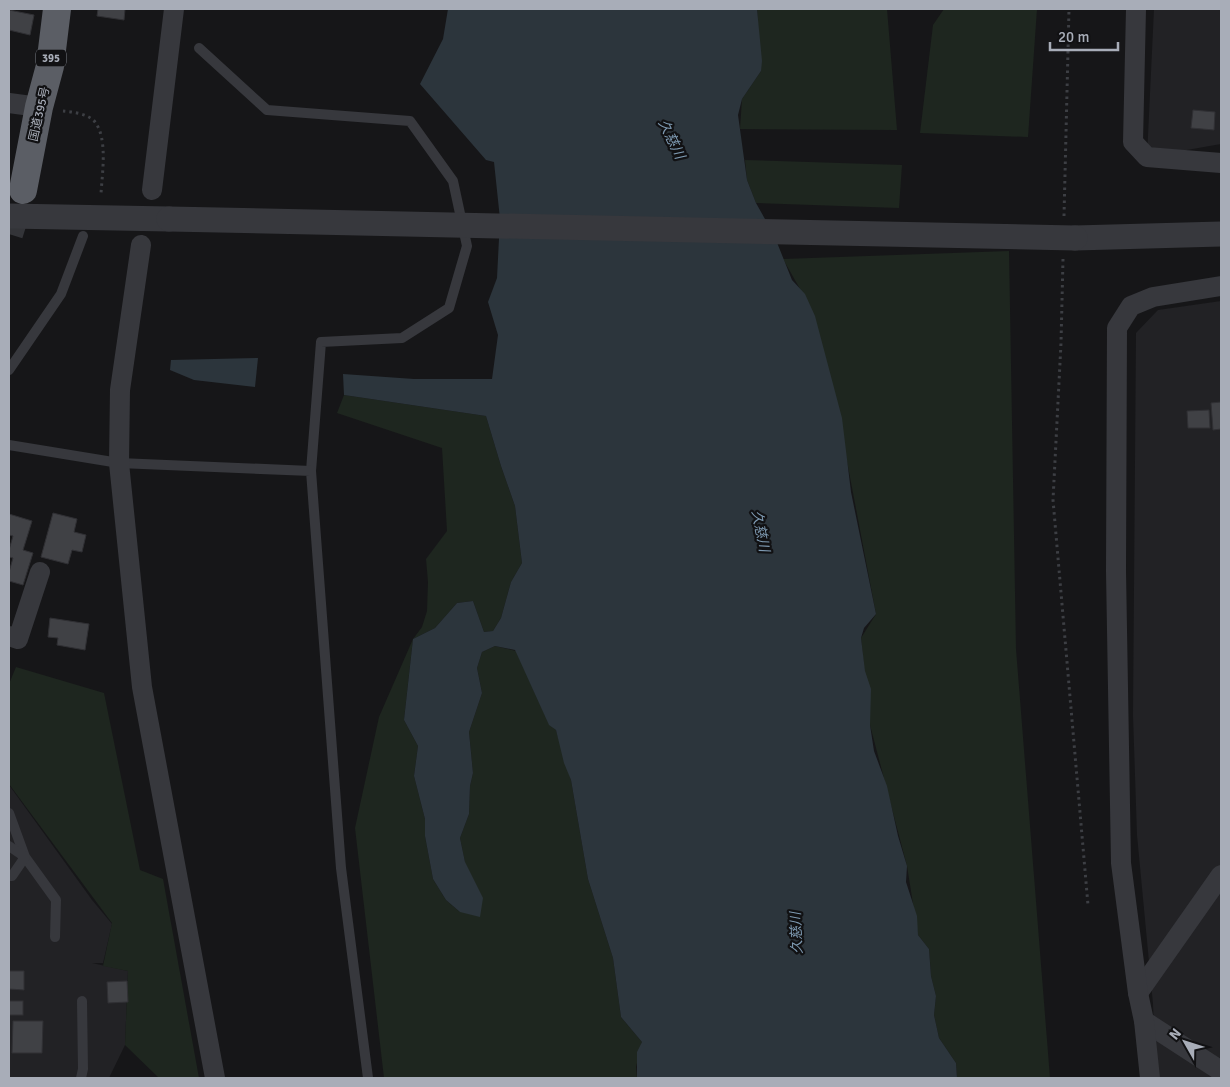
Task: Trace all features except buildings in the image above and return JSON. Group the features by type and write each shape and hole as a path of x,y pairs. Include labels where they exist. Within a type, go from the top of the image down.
{"highway":[{"name":"国道395号","path":"23,190 39,107 50,66 57,9"}],"street":[{"path":"152,190 174,9"},
{"path":"1136,9 1133,142 1147,157 1221,162"},
{"path":"9,103 39,107"},
{"path":"9,216 1068,238 1221,234"},
{"path":"141,245 120,390 119,463 142,687 215,1078"},
{"path":"1150,1078 1144,1021 1138,993 1121,863 1116,571 1117,328 1131,306 1152,297 1221,286"},
{"path":"9,636 18,639 40,572"},
{"path":"1138,993 1221,875"},
{"path":"1144,1021 1221,1071"}],"lane":[{"path":"199,48 266,110 410,121 452,181 467,246 449,308 402,338 322,342 311,471 341,868 368,1078"},
{"path":"9,370 61,294 83,236"},
{"path":"9,445 119,463 311,471"},
{"path":"9,813 24,857"},
{"path":"9,846 24,857 56,900 56,937"},
{"path":"9,876 12,876 24,857"},
{"path":"81,1078 83,1069 82,1001"}],"path":[{"path":"1069,9 1068,238 1053,500 1088,904"},
{"path":"39,107 77,113 94,121 103,137 100,217"}],"shaded area":[{"path":"757,9 887,9 897,130 740,129 742,99 761,71"},
{"path":"944,9 1037,9 1028,137 920,133 933,25"},
{"path":"1154,9 1221,9 1221,144 1147,157"},
{"path":"745,160 902,165 899,208 756,203 747,180"},
{"path":"1009,251 1016,649 1050,1078 957,1078 956,1063 939,1038 934,1015 936,996 931,976 929,949 918,935 907,866 870,725 861,638 876,614 846,456 808,303 783,259"},
{"path":"1221,301 1221,1078 1156,1078 1153,1004 1137,835 1133,715 1136,333 1158,310"},
{"path":"344,395 486,416 515,506 522,563 511,582 501,618 493,631 484,632 473,601 457,603 435,628 413,639 422,627 427,611 428,582 426,559 447,531 442,448 337,413"},
{"path":"413,639 404,720 418,746 414,776 425,819 425,836 433,879 446,900 460,912 465,862 460,838 469,814 470,786 473,773 469,732 482,693 477,668 482,652 495,646 516,651 549,724 556,730 571,780 588,879 613,958 621,1017 642,1042 636,1067 637,1078 384,1078 355,828 379,717"},
{"path":"16,667 104,693 140,870 163,879 199,1078 159,1078 125,1045 128,971 103,966 112,923 9,784 9,684"},
{"path":"9,785 92,900 112,924 103,963 92,963 128,971 125,1045 109,1078 9,1078"}],"water":[{"name":"久慈川","path":"448,9 757,9 762,61 761,71 742,99 738,115 747,180 756,203 774,235 792,280 805,294 815,316 842,418 851,492 876,614 864,628 861,638 865,671 871,689 870,725 874,751 887,786 907,866 906,882 917,916 918,935 929,949 931,976 936,996 934,1015 939,1038 956,1063 957,1078 637,1078 637,1052 642,1042 621,1017 613,958 588,879 571,780 564,763 556,730 549,725 515,650 495,646 482,652 477,668 482,693 469,732 473,773 470,786 469,814 460,838 465,862 483,898 480,917 460,912 446,900 433,879 425,836 425,819 414,776 418,746 404,720 413,639 435,628 457,603 473,601 484,632 493,631 501,618 511,582 522,563 515,506 486,416 344,395 343,374 414,379 492,379 498,335 488,302 497,278 500,219 494,162 486,160 420,84 443,39"},
{"path":"258,358 255,387 194,380 170,370 171,360"}],"tunnel":[{"path":"9,234 23,190"}]}
